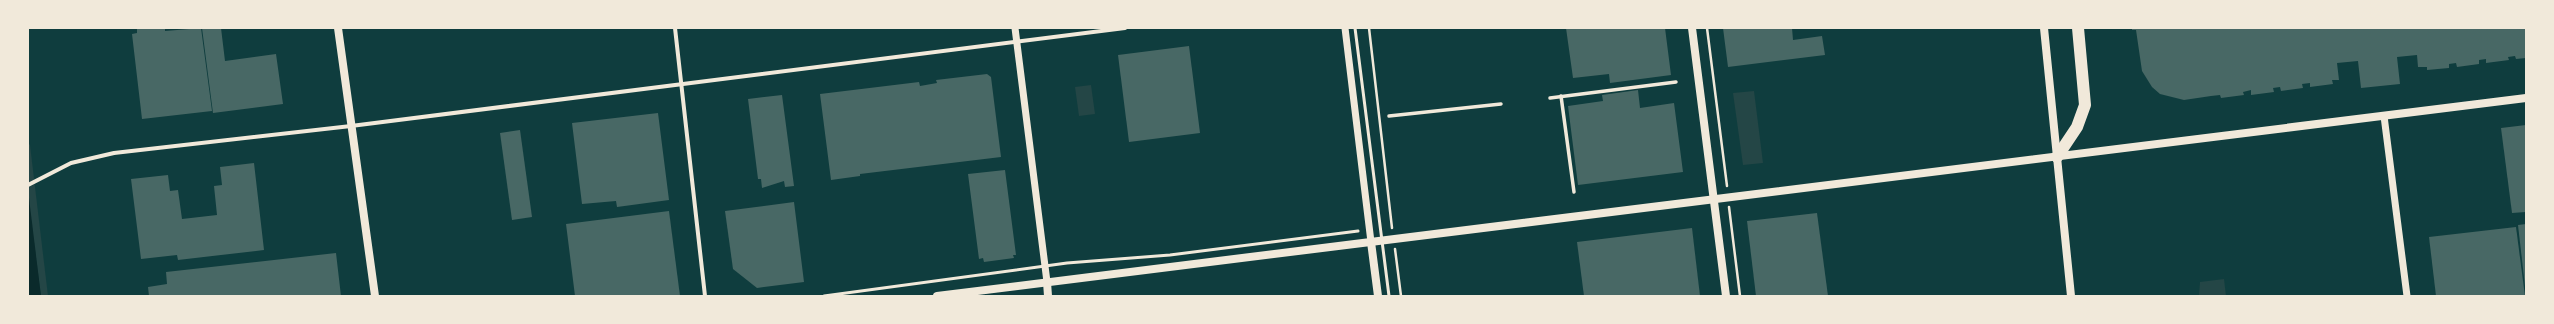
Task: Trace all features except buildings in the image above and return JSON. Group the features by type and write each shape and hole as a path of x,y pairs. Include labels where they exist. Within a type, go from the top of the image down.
{"highway":[{"path":"2057,157 2077,127 2085,105 2086,96 2078,28"}],"main road":[{"path":"338,28 375,296"},
{"path":"1692,28 1726,296"},
{"path":"2044,28 2071,296"},
{"path":"937,296 2526,98"},
{"path":"1371,242 1378,296"},
{"path":"1047,282 1048,296"}],"street":[{"path":"675,28 706,296"},
{"path":"1014,28 1047,282"},
{"path":"28,185 55,170 85,158 108,154 351,126 1125,28"},
{"path":"1345,28 1371,242"},
{"path":"1550,98 1676,82"},
{"path":"1561,96 1574,192"},
{"path":"1389,116 1501,104"},
{"path":"2384,116 2407,296"}],"lane":[{"path":"1355,28 1389,296"},
{"path":"824,296 1045,267 1129,257 1170,255 1358,231"}],"path":[{"path":"1707,28 1724,165"},
{"path":"1732,225 1740,296"},
{"path":"1397,266 1401,296"}],"shaded area":[{"path":"1091,85 1095,114 1079,116 1075,87"},
{"path":"1754,91 1763,163 1743,165 1733,93"},
{"path":"28,143 30,145 48,296 41,296 29,205"},
{"path":"28,190 41,296 28,296"},
{"path":"2224,279 2226,296 2199,296 2200,282"}]}
